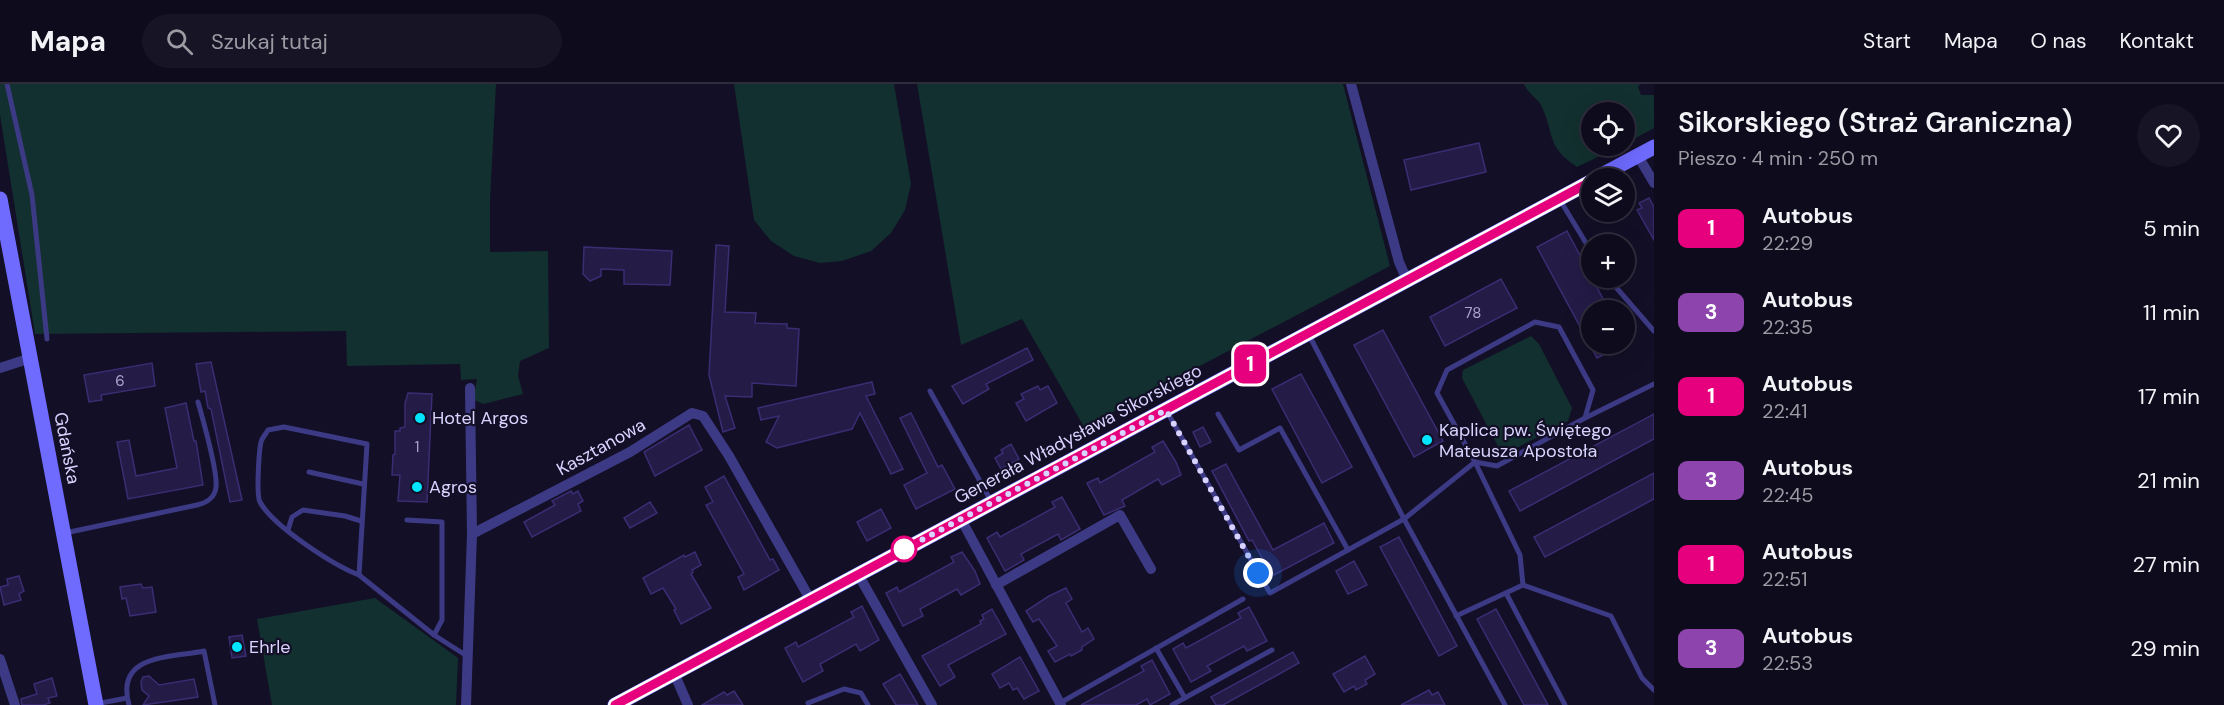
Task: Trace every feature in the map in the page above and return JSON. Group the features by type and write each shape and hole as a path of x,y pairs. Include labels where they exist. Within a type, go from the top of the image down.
{"main road":[{"path":"1615,168 1654,147"},
{"name":"Generała Władysława Sikorskiego","path":"615,705 1581,187"},
{"name":"Gdańska","path":"0,199 94,705"}],"street":[{"path":"1351,84 1399,262 1407,280"},
{"path":"1638,156 1654,183"},
{"path":"0,368 31,358"},
{"path":"466,705 472,534 470,388"},
{"name":"Kasztanowa","path":"472,534 630,452 692,413 703,416 729,456 810,600"},
{"path":"996,585 1120,515 1151,569"},
{"path":"961,519 1061,704"},
{"path":"858,574 932,705"},
{"path":"0,659 15,705"},
{"path":"674,673 688,705"}],"lane":[{"path":"7,84 32,195 47,339"},
{"path":"1559,199 1581,235"},
{"path":"1617,288 1654,331"},
{"path":"1523,585 1520,555 1437,393 1447,370 1535,322 1559,327 1593,390 1586,418"},
{"path":"1308,333 1404,519 1505,705"},
{"path":"1166,410 1270,593 1404,519 1474,462 1497,466 1654,384"},
{"path":"930,391 992,502"},
{"path":"63,534 197,505 210,500 214,494 216,480 198,402"},
{"path":"1218,414 1239,450 1280,428 1348,550"},
{"path":"359,575 367,444 284,427 268,430 261,441 258,500 270,516 340,568 359,575 434,635 467,656"},
{"path":"309,472 363,484"},
{"path":"288,530 292,518 303,510 345,516 361,521"},
{"path":"407,520 442,522 442,620 434,635"},
{"path":"1456,616 1523,585 1611,616 1642,678 1654,690"},
{"path":"1506,593 1565,705"},
{"path":"1061,704 1244,599"},
{"path":"1156,648 1185,698"},
{"path":"1172,705 1272,650"},
{"path":"94,705 128,702 127,678 139,665 148,661 204,651 215,705"},
{"path":"808,702 844,689 861,693 868,705"}],"green space":[{"path":"0,84 496,84 490,200 490,252 548,251 549,348 520,361 518,376 523,394 484,404 473,400 477,379 461,380 460,364 347,366 346,331 35,334 0,115"},
{"path":"734,84 894,84 911,184 905,210 891,233 871,251 842,261 820,263 794,256 771,241 754,220"},
{"path":"917,84 1343,84 1390,266 1084,427 1022,319 961,345"},
{"path":"1524,84 1640,84 1638,87 1641,95 1654,95 1654,128 1635,138 1635,102 1581,102 1581,156 1600,156 1577,167 1560,153 1542,107"},
{"path":"1531,336 1539,344 1572,408 1568,421 1507,453 1501,452 1462,378 1463,370"},
{"path":"375,598 458,658 456,705 272,705 257,619"}],"building":[{"path":"1479,143 1486,172 1411,190 1404,160"},
{"path":"1649,198 1654,207 1654,240 1637,210 1642,208 1639,203"},
{"path":"1567,231 1581,257 1581,288 1597,288 1604,300 1581,300 1581,328 1537,247"},
{"path":"716,245 729,246 725,312 756,313 755,323 787,324 787,328 799,329 796,386 752,383 752,397 725,396 735,428 723,432 709,375"},
{"path":"584,247 672,251 670,285 624,284 624,270 601,269 601,276 590,281 583,274"},
{"path":"1501,279 1517,308 1445,346 1430,317"},
{"path":"1383,330 1443,441 1414,457 1354,345"},
{"path":"1027,348 1033,360 986,384 989,389 963,404 952,386"},
{"path":"211,362 242,500 230,502 211,409 208,408 205,391 201,392 196,364"},
{"path":"152,363 155,386 101,395 102,400 89,402 84,375"},
{"path":"1301,374 1352,467 1322,483 1272,389"},
{"path":"872,382 875,394 866,396 903,469 891,474 860,413 852,429 777,448 766,442 779,416 761,420 758,408"},
{"path":"1038,386 1040,390 1048,386 1057,403 1026,421 1016,403 1024,399 1021,394"},
{"path":"408,393 432,394 427,502 398,501 400,475 392,475 395,431 400,431 400,428 405,427 405,403"},
{"path":"186,403 194,441 196,441 203,485 128,499 117,442 129,440 136,476 177,468 165,408"},
{"path":"911,413 938,467 942,465 955,489 916,509 904,485 927,473 900,418"},
{"path":"1654,414 1654,439 1520,511 1509,491"},
{"path":"689,425 702,450 655,476 644,452"},
{"path":"1203,427 1211,442 1200,447 1193,432"},
{"path":"1163,441 1181,475 1162,485 1158,479 1122,500 1125,506 1104,515 1087,483 1098,478 1100,483 1155,452 1152,447"},
{"path":"1011,444 1019,459 1001,469 995,458 1003,453 1001,450"},
{"path":"1226,464 1273,550 1324,523 1334,543 1272,576 1252,540 1249,541 1212,471"},
{"path":"1654,473 1654,499 1545,557 1534,537"},
{"path":"724,476 770,560 773,559 779,570 744,590 738,577 744,574 706,505 713,502 705,487"},
{"path":"571,491 573,494 578,491 583,501 578,504 581,511 532,537 524,522 555,505 552,501"},
{"path":"1062,497 1080,529 1061,540 1058,534 1021,554 1024,560 1005,571 987,538 997,532 1000,537 1055,507 1052,502"},
{"path":"650,502 657,513 630,528 624,518"},
{"path":"881,509 891,528 867,541 857,522"},
{"path":"1399,537 1457,646 1439,656 1380,547"},
{"path":"695,552 701,565 692,570 691,574 711,608 681,624 674,610 676,609 663,588 651,594 643,578 684,555 685,557"},
{"path":"962,552 975,571 980,584 961,595 957,589 920,609 923,616 903,626 886,593 897,587 899,592 954,562 951,557"},
{"path":"1354,561 1367,585 1348,594 1336,571"},
{"path":"19,576 24,591 19,594 21,600 4,605 0,587 8,585 7,579"},
{"path":"141,584 143,588 152,587 156,612 130,616 126,598 122,599 120,587"},
{"path":"1066,588 1072,599 1066,603 1082,632 1088,628 1094,639 1082,647 1082,650 1055,662 1048,651 1057,646 1039,619 1033,622 1026,611"},
{"path":"862,606 879,640 860,651 856,644 820,664 823,671 803,682 785,648 796,642 798,647 854,617 851,612"},
{"path":"1249,607 1267,641 1247,651 1244,646 1207,666 1211,671 1191,682 1173,649 1183,643 1186,648 1241,618 1238,613"},
{"path":"992,609 1006,634 948,665 955,677 940,686 922,656 981,624 980,621 984,619 982,615"},
{"path":"1496,609 1548,705 1524,705 1477,619"},
{"name":"Ehrle","path":"242,635 246,656 232,658 229,637"},
{"path":"1293,652 1299,663 1223,705 1216,705 1211,697"},
{"path":"1365,656 1375,674 1365,680 1367,684 1356,690 1354,686 1344,692 1333,674"},
{"path":"1020,657 1039,691 1024,699 1017,688 1013,690 1009,683 1000,688 992,674"},
{"path":"1152,660 1170,694 1150,705 1147,699 1136,705 1081,705 1144,671 1141,666"},
{"path":"900,674 918,705 896,705 883,684"},
{"path":"149,676 159,685 194,679 198,697 143,705 149,696 142,690 141,682 143,677"},
{"path":"52,678 57,696 48,698 50,703 22,705 21,699 37,694 34,684"},
{"path":"1429,690 1432,695 1438,692 1445,705 1401,705"},
{"path":"734,691 743,705 702,705 724,692 727,695"}],"bus line":[{"name":"1","path":"615,705 1581,187"}],"place":[{"name":"Hotel Argos","path":"420,418"},
{"name":"Kaplica pw. Świętego Mateusza Apostoła","path":"1427,440"},
{"name":"Agros","path":"417,487"},
{"name":"Ehrle","path":"237,647"}],"route":[{"path":"904,549 899,552 1166,410 1258,573"}]}
